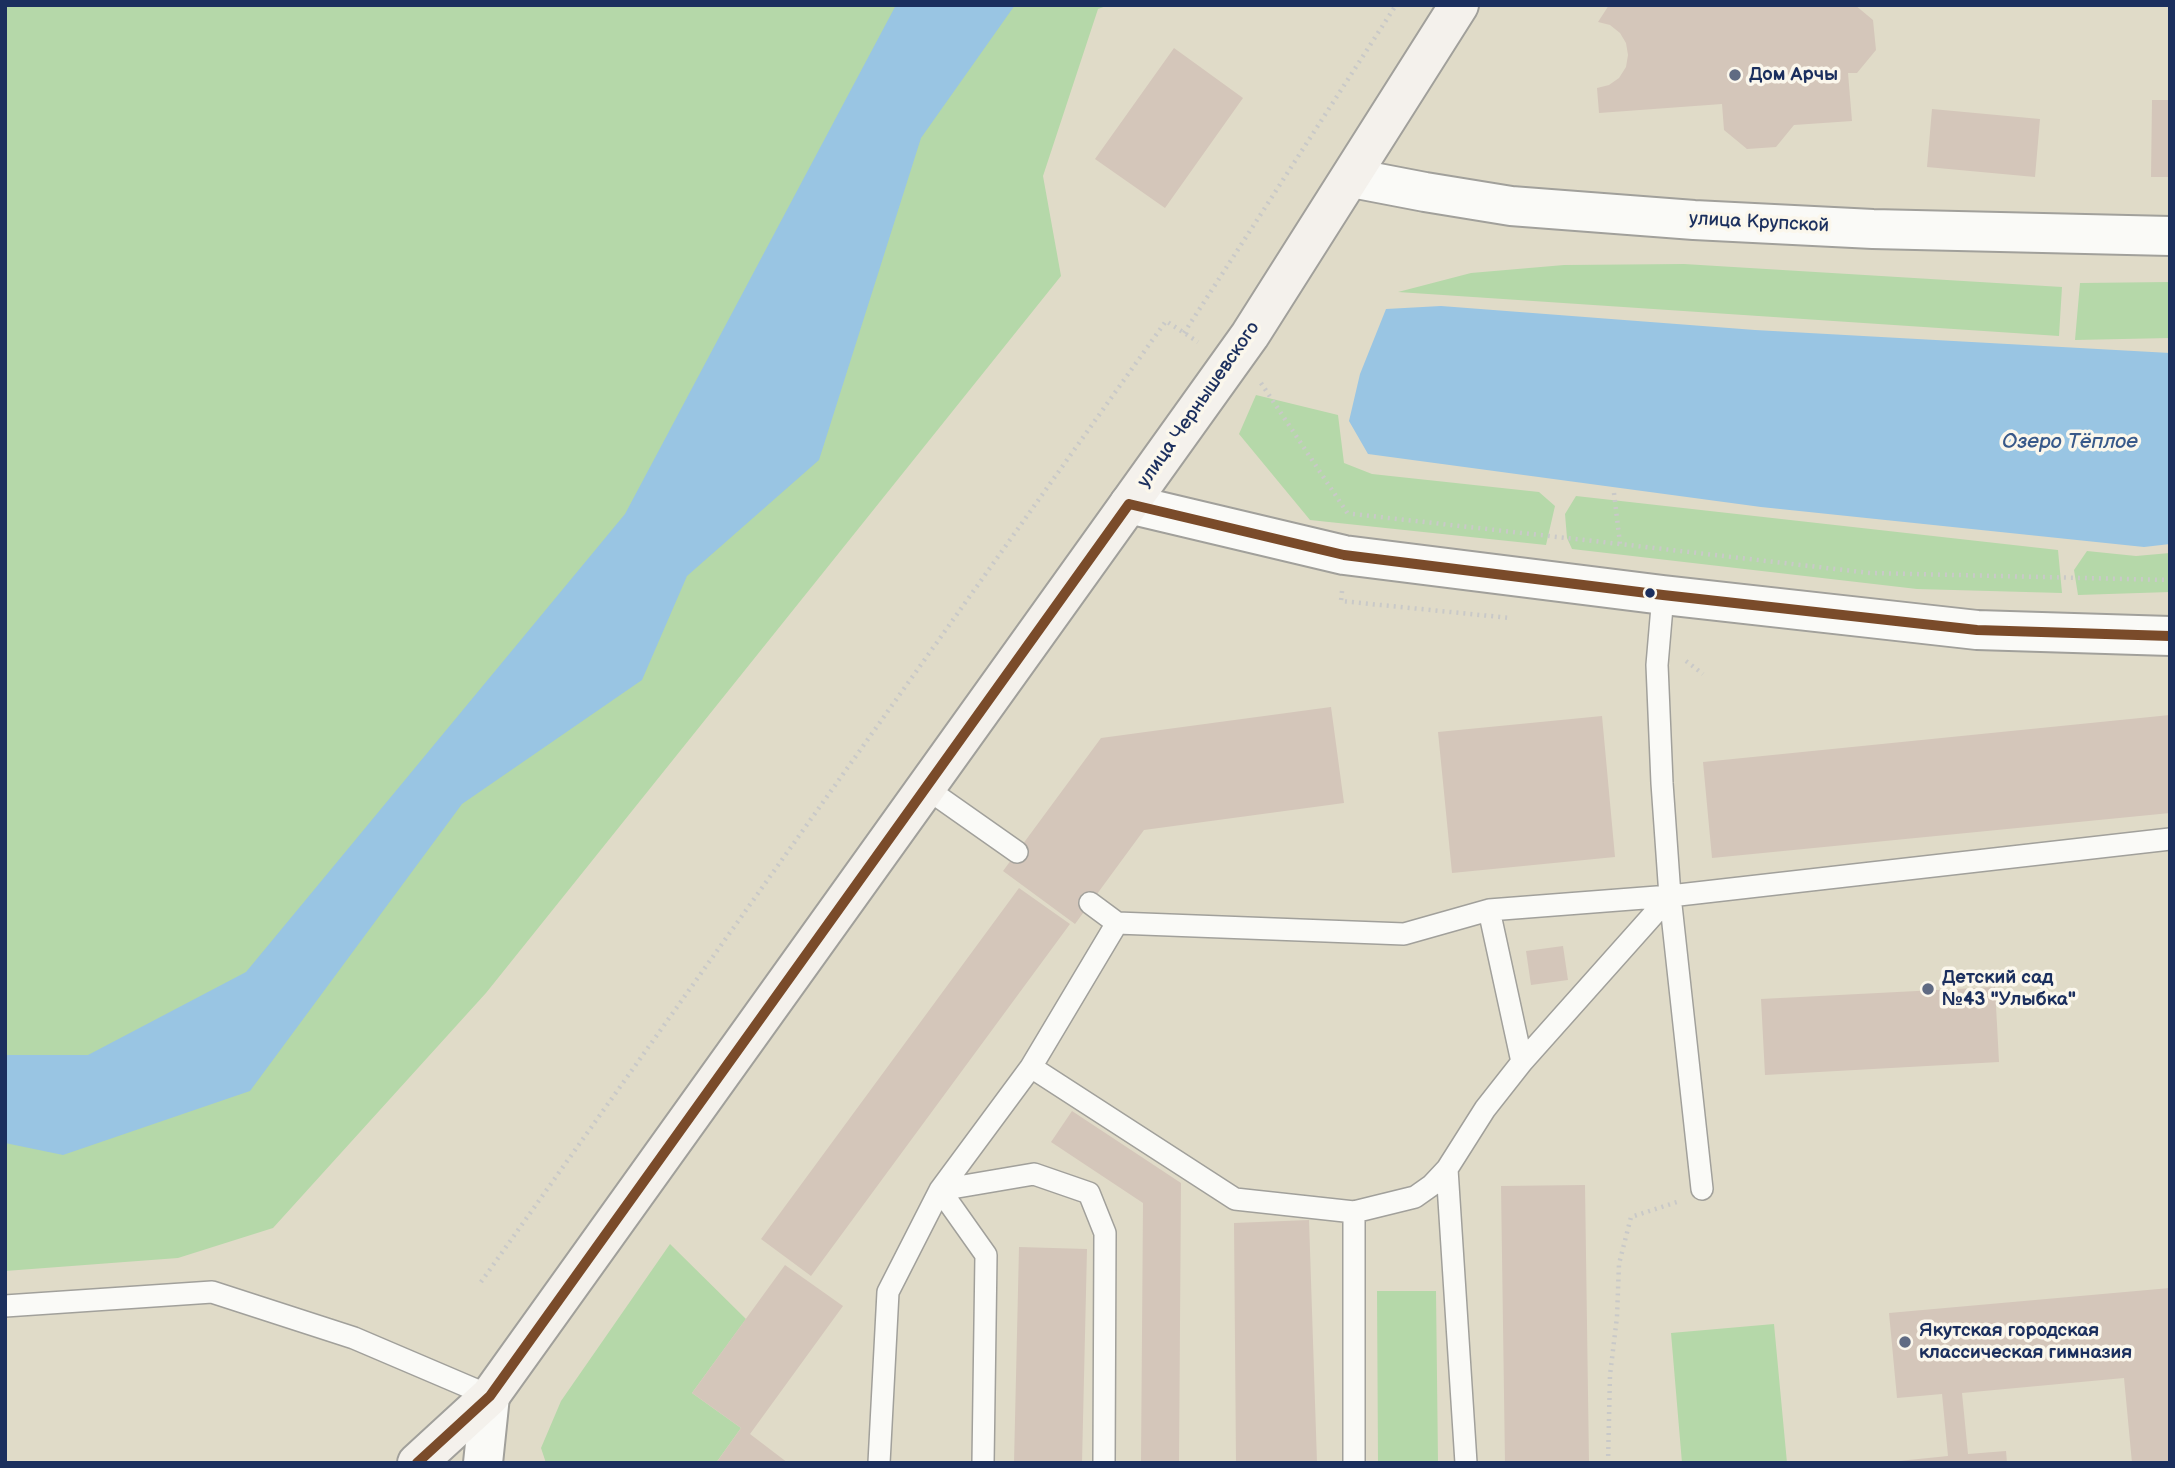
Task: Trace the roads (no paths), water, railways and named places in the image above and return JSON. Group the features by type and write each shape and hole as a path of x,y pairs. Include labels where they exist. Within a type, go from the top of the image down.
{"main road":[{"name":"улица Чернышевского","path":"417,1463 490,1396 1129,504 1230,362 1352,177 1459,5"}],"street":[{"name":"улица Крупской","path":"1352,177 1511,206 1694,220 1873,229 2170,236"},
{"path":"1129,504 1344,555 1663,595 1976,630 2170,636"},
{"path":"483,1463 490,1396"}],"lane":[{"path":"1663,595 1657,665 1662,783 1671,896 1702,1189"},
{"path":"926,788 1017,852"},
{"path":"1090,903 1118,923 1404,934 1489,910 1671,896 2170,839"},
{"path":"1031,1067 1235,1199 1354,1212 1415,1197 1432,1185 1447,1169 1485,1109 1522,1062 1671,896"},
{"path":"1489,910 1522,1062"},
{"path":"879,1463 888,1292 940,1189 1031,1067 1118,923"},
{"path":"1447,1169 1466,1463"},
{"path":"940,1189 1034,1174 1089,1193 1105,1233 1104,1463"},
{"path":"940,1189 986,1255 983,1463"},
{"path":"1354,1212 1354,1463"},
{"path":"5,1306 212,1292 355,1338 490,1396"}],"water":[{"path":"896,5 1015,5 921,138 819,460 687,576 642,680 462,804 250,1091 63,1155 5,1143 5,1055 88,1055 246,972 625,514"},
{"name":"Озеро Тёплое","path":"1441,306 1755,330 2170,353 2170,544 2144,547 1761,507 1368,454 1349,421 1360,374 1386,309"}],"place":[{"name":"Дом Арчы","path":"1735,75"},
{"name":"Детский сад №43 \"Улыбка\"","path":"1928,989"},
{"name":"Якутская городская классическая гимназия","path":"1905,1342"}]}
